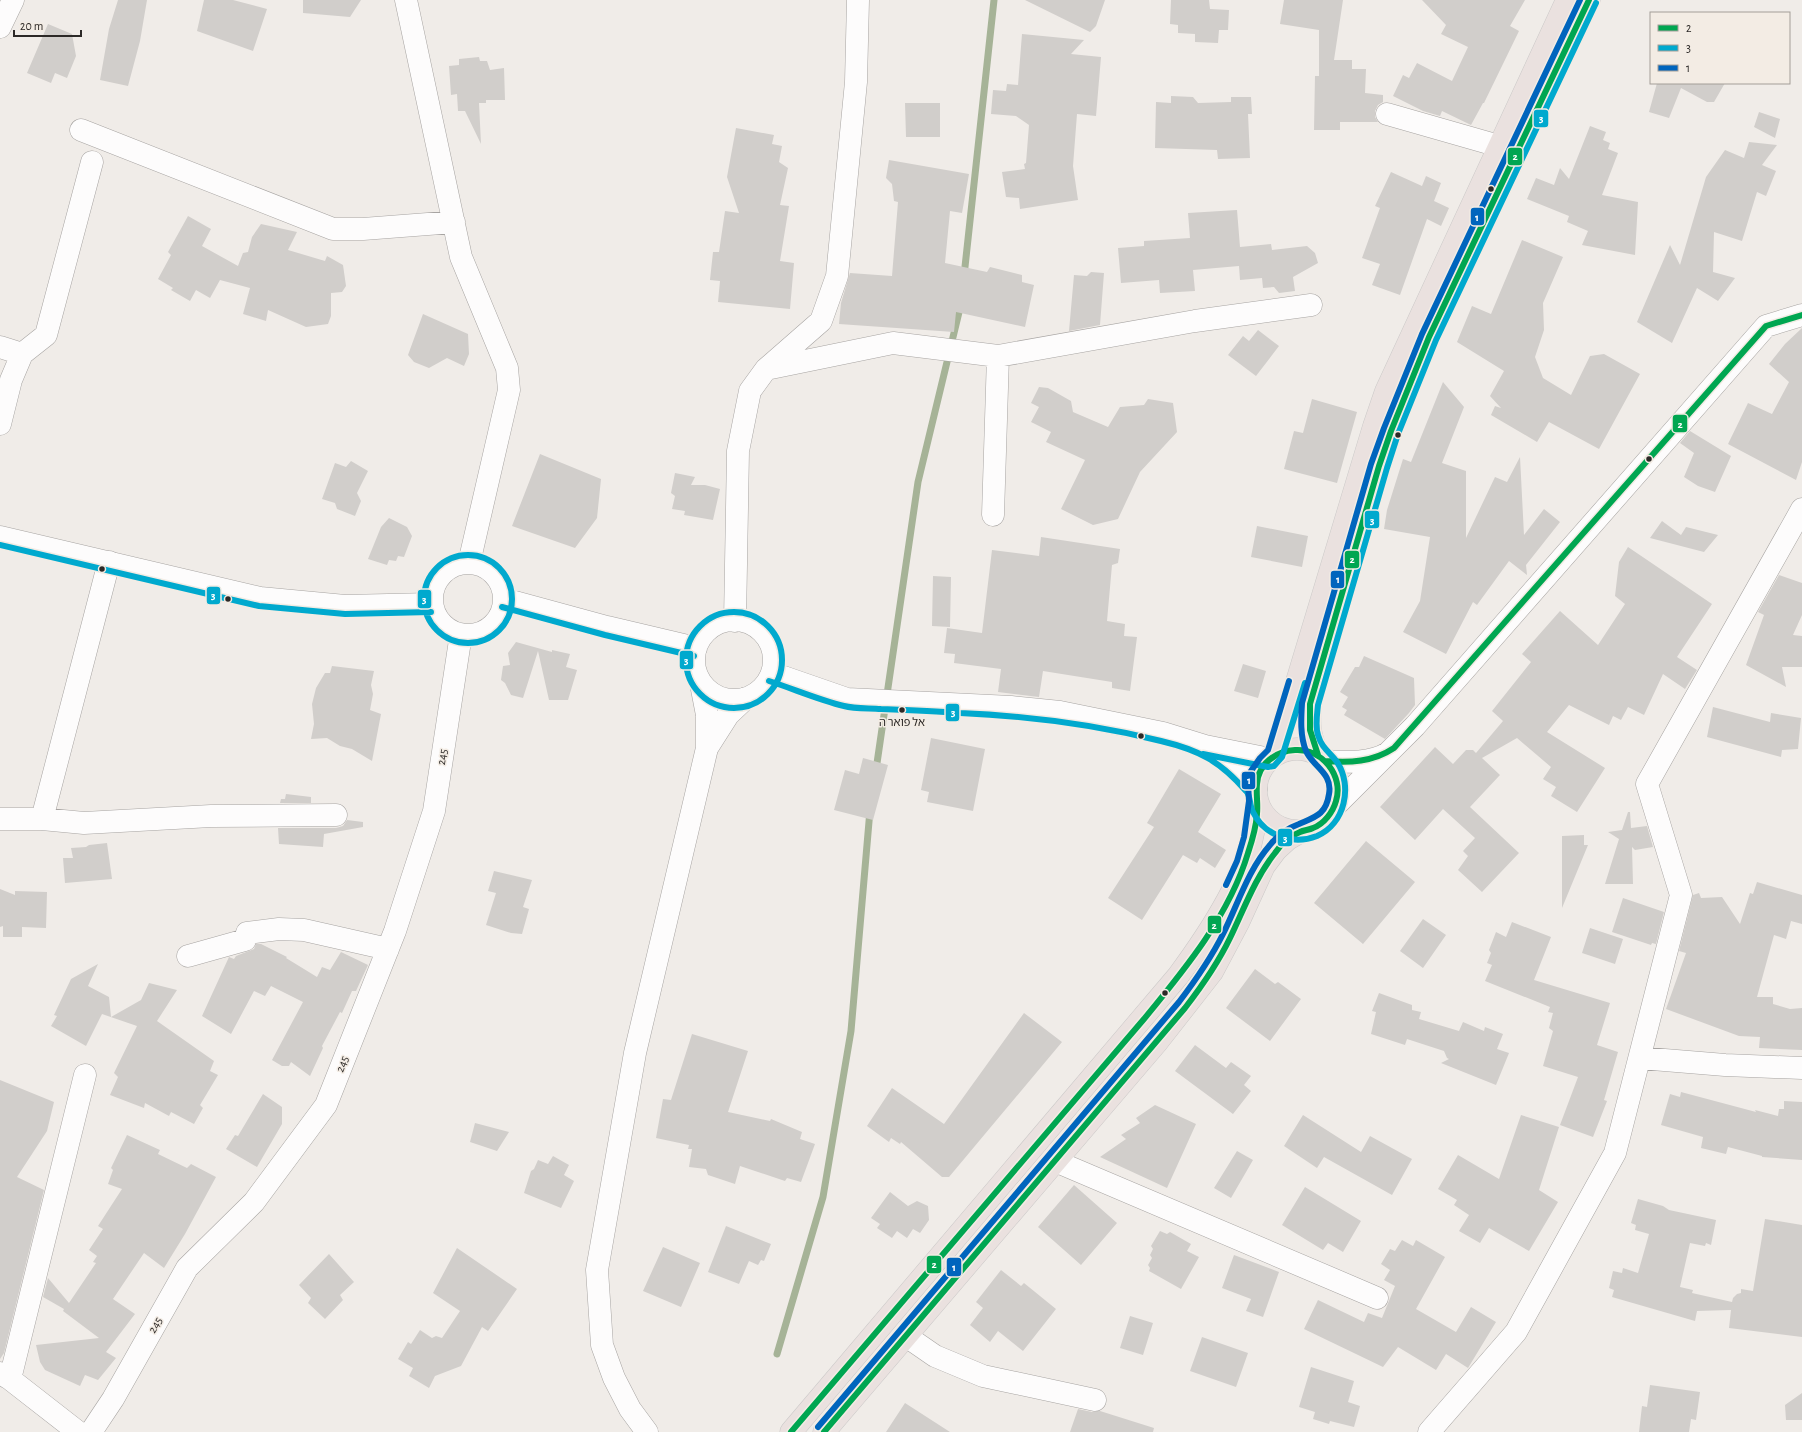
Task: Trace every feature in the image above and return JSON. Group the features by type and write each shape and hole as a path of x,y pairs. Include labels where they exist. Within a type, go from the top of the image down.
{"main road":[{"path":"791,1432 1178,976 1200,947 1214,923 1244,864 1252,839 1259,773 1273,757 1287,721 1371,434 1386,391 1568,0"},
{"path":"1257,795 1265,817 1276,826 1289,831 1302,831 1314,828 1324,821 1334,807 1338,789 1336,777 1321,758 1310,737 1310,704 1379,466 1391,430 1429,337 1589,0"},
{"path":"1273,757 1286,750 1299,749 1311,751 1321,758"},
{"path":"824,1432 1190,1002 1212,972 1225,949 1264,866 1276,850 1288,839 1302,831"}],"street":[{"path":"0,28 13,0"},
{"path":"406,0 461,257 507,368 509,390 469,563"},
{"path":"735,621 738,451 750,391 766,369 821,321 837,276 856,82 858,0"},
{"path":"1387,114 1500,146"},
{"path":"82,130 333,229 363,229 454,222"},
{"path":"0,424 11,380 22,354 46,335 92,162"},
{"path":"766,369 892,344 998,356 1195,321 1311,305"},
{"path":"1334,807 1394,748 1766,326 1802,315"},
{"path":"0,347 22,354"},
{"path":"993,515 998,356"},
{"path":"1430,1432 1516,1332 1615,1153 1640,1058 1676,909 1681,895 1647,784 1802,509"},
{"path":"0,537 260,598 345,606 431,604"},
{"path":"42,819 109,562"},
{"path":"469,563 480,565 490,570 497,578 502,588 504,599 502,610 498,619 490,627 471,635 460,634 449,629 440,621 431,604 434,586 440,576 448,569 458,564 469,563"},
{"path":"504,599 607,627 696,648"},
{"path":"647,1432 630,1409 614,1378 602,1345 597,1270 634,1053 706,748 707,716 701,684 696,673 694,660 696,648 702,637 711,628 722,622 747,622 758,628 766,637 772,648 774,661 772,673 766,684 757,693 746,698 734,700 721,698 710,693 701,684"},
{"name":"245","path":"91,1432 113,1399 187,1268 254,1202 326,1105 388,949 434,811 460,634"},
{"path":"772,673 847,699 1011,707 1060,712 1163,733 1204,746 1273,757"},
{"path":"706,748 728,715 746,698"},
{"path":"1204,746 1219,754 1238,771 1257,795"},
{"path":"1321,758 1343,762 1372,759 1386,754 1394,748"},
{"path":"0,820 42,819 84,822 211,816 336,815"},
{"path":"188,956 245,940 247,933 279,930 304,930 388,949"},
{"path":"1640,1058 1725,1066 1802,1068"},
{"path":"78,1432 5,1376 86,1075"},
{"path":"1055,1161 1377,1298"},
{"path":"906,1336 935,1356 983,1376 1095,1400"}],"building":[{"path":"118,0 147,0 140,41 128,86 100,80 109,29"},
{"path":"204,0 233,0 267,9 253,51 197,31"},
{"path":"303,0 361,0 350,17 303,13"},
{"path":"1025,0 1105,0 1096,26 1090,32"},
{"path":"1171,0 1209,0 1210,9 1229,10 1228,30 1219,30 1218,43 1195,42 1195,34 1178,33 1178,25 1170,24"},
{"path":"1284,0 1343,0 1334,60 1352,60 1352,69 1366,69 1365,93 1383,95 1383,102 1378,105 1375,111 1375,117 1378,122 1340,122 1340,130 1314,130 1315,76 1319,76 1319,30 1280,24"},
{"path":"1422,0 1525,0 1510,26 1519,31 1484,103 1471,125 1442,111 1440,116 1423,111 1393,96 1403,75 1409,78 1417,63 1452,81 1468,47 1441,34 1446,25"},
{"path":"48,24 72,34 76,56 67,78 55,73 51,83 27,73"},
{"path":"1022,34 1084,40 1071,54 1101,57 1096,116 1077,114 1073,166 1078,200 1020,209 1019,198 1006,197 1002,172 1025,169 1024,164 1026,163 1029,125 1016,116 991,114 993,90 1006,91 1007,84 1018,85"},
{"path":"479,57 480,61 487,61 490,70 504,68 505,100 486,100 486,103 479,103 481,144 465,111 458,111 457,94 451,95 449,66 459,65 459,59"},
{"path":"1657,84 1724,84 1714,102 1707,102 1681,88 1669,118 1649,112"},
{"path":"1171,96 1193,97 1198,103 1231,102 1231,97 1251,97 1252,114 1248,114 1250,158 1218,159 1217,150 1155,148 1156,102 1171,103"},
{"path":"905,103 940,103 940,137 906,137"},
{"path":"1759,112 1780,119 1775,138 1754,127"},
{"path":"1590,126 1606,132 1603,140 1610,143 1608,149 1618,153 1602,195 1638,202 1635,255 1582,245 1588,231 1567,222 1569,216 1527,199 1536,178 1554,185 1560,168 1569,179"},
{"path":"736,128 774,135 772,144 782,146 779,162 788,168 780,205 789,206 780,261 794,263 790,309 718,302 720,281 710,280 713,252 719,252 725,211 739,213 727,177"},
{"path":"1749,142 1777,145 1762,165 1776,171 1766,196 1757,192 1742,241 1714,232 1713,272 1735,278 1718,301 1697,288 1672,343 1637,322 1670,245 1680,265 1706,177 1725,150 1744,158"},
{"path":"889,160 969,174 962,213 950,211 945,263 987,272 990,267 1022,275 1022,282 1034,285 1025,327 956,312 954,332 839,324 841,303 850,273 892,276 898,202 894,201 892,184 886,178"},
{"path":"1391,172 1422,186 1426,176 1441,183 1434,201 1449,208 1441,226 1427,219 1400,295 1372,285 1380,264 1362,258 1380,208 1375,206"},
{"path":"1237,210 1240,247 1271,244 1272,250 1307,246 1315,253 1318,263 1293,277 1295,291 1279,293 1274,287 1263,288 1262,278 1240,280 1239,266 1193,270 1195,291 1160,293 1159,280 1121,283 1118,248 1144,246 1144,241 1190,238 1188,213"},
{"path":"188,216 211,229 202,246 238,266 243,253 248,252 252,237 261,224 297,232 288,250 325,261 327,256 343,265 346,286 342,292 331,293 331,316 328,324 306,327 268,310 266,321 243,314 250,288 220,280 210,298 196,290 190,301 171,290 173,288 158,279 171,255 168,252"},
{"path":"1522,240 1563,257 1543,303 1544,330 1535,357 1543,378 1571,395 1590,356 1604,354 1640,374 1599,449 1549,422 1537,442 1491,415 1495,406 1501,408 1490,396 1504,371 1457,342 1472,306 1491,314"},
{"path":"1091,272 1104,273 1100,325 1069,331 1074,275 1087,276"},
{"path":"423,314 468,334 469,354 464,366 447,358 429,368 414,362 408,355"},
{"path":"1802,328 1802,462 1796,480 1728,444 1748,403 1772,414 1789,382 1769,364 1785,344"},
{"path":"1258,330 1279,346 1256,376 1228,355 1243,336 1249,341"},
{"path":"1443,382 1464,407 1442,463 1466,471 1466,538 1495,477 1507,482 1520,457 1524,535 1544,509 1560,522 1526,565 1527,575 1509,561 1477,605 1473,602 1446,654 1403,632 1420,601 1430,537 1384,529 1387,510 1403,459 1411,462"},
{"path":"1039,387 1048,388 1071,401 1073,412 1108,427 1120,407 1144,405 1148,399 1173,403 1177,432 1140,472 1118,519 1093,525 1061,509 1085,460 1046,442 1051,432 1031,422 1039,407 1031,403"},
{"path":"1312,399 1357,412 1337,483 1284,469 1294,431 1303,433"},
{"path":"1690,431 1731,456 1715,492 1698,486 1684,477 1694,453 1680,443"},
{"path":"540,454 601,479 597,518 575,548 512,526"},
{"path":"351,461 368,471 357,493 361,501 355,516 337,509 335,503 322,499 335,463 346,467"},
{"path":"675,473 695,477 691,485 705,485 720,489 713,520 684,515 685,511 672,509 675,496 671,493"},
{"path":"389,518 407,527 412,536 404,557 398,556 396,561 389,560 387,565 368,559 381,527"},
{"path":"1662,521 1681,535 1686,527 1718,535 1704,552 1650,538"},
{"path":"1257,526 1308,536 1302,567 1251,557"},
{"path":"1041,537 1120,549 1118,563 1112,565 1107,621 1125,624 1124,636 1137,637 1130,691 1112,688 1112,682 1043,671 1039,697 998,692 1001,669 954,663 955,654 944,653 947,628 982,633 992,550 1039,556"},
{"path":"1628,547 1712,604 1677,657 1697,670 1685,689 1663,674 1644,715 1628,707 1621,720 1613,716 1609,725 1569,705 1547,732 1605,768 1577,812 1551,796 1556,787 1543,779 1551,767 1517,738 1482,758 1500,775 1470,807 1519,853 1482,892 1458,870 1468,856 1463,851 1475,838 1443,809 1415,840 1380,807 1435,747 1453,764 1466,750 1473,750 1476,753 1503,721 1492,711 1531,662 1522,654 1560,611 1598,645 1625,604 1615,596 1619,562"},
{"path":"1779,575 1802,583 1802,615 1793,635 1802,636 1802,667 1782,667 1786,687 1746,665 1764,615 1758,612"},
{"path":"933,576 951,577 950,627 932,626"},
{"path":"516,642 552,652 552,650 570,654 566,667 577,670 568,700 549,700 538,651 523,698 511,695 505,683 501,680 503,666 510,665 508,653"},
{"path":"1364,656 1414,678 1415,705 1385,739 1344,715 1347,710 1342,707 1348,697 1340,692 1355,667 1359,667"},
{"path":"1243,664 1266,671 1258,698 1234,691"},
{"path":"332,666 374,671 371,685 373,694 370,710 381,714 372,761 352,749 340,746 327,738 311,739 314,724 312,704 316,688 325,673 330,673"},
{"path":"1713,707 1770,722 1771,713 1801,718 1798,749 1782,750 1781,757 1707,737"},
{"path":"931,738 985,749 973,811 927,802 929,792 921,790"},
{"path":"863,758 888,765 873,820 834,810 845,770 859,774"},
{"path":"1179,769 1221,794 1198,832 1226,850 1215,868 1200,858 1197,863 1183,855 1142,920 1108,898 1154,827 1147,823"},
{"path":"286,794 311,797 311,803 280,803 281,799 285,799"},
{"path":"1628,812 1630,812 1631,828 1647,826 1653,847 1635,850 1632,847 1633,884 1605,884 1619,839 1608,832 1622,830"},
{"path":"347,820 363,822 363,827 324,834 323,847 279,844 278,828 336,828 343,826"},
{"path":"1584,835 1584,845 1588,845 1562,908 1562,836"},
{"path":"1366,841 1415,882 1363,944 1314,903"},
{"path":"107,843 112,879 65,883 63,858 73,858 71,848"},
{"path":"494,871 532,880 523,907 529,909 522,934 511,933 486,925 496,893 488,891"},
{"path":"1757,882 1802,895 1802,924 1791,921 1786,939 1774,935 1757,997 1773,997 1773,1004 1790,1009 1802,1008 1802,1050 1759,1048 1760,1037 1739,1036 1666,1009 1686,953 1679,951 1693,895 1699,893 1701,898 1722,897 1740,924 1750,893 1753,894"},
{"path":"0,889 15,895 15,891 47,892 46,928 22,927 22,937 3,937 3,926 0,927"},
{"path":"1623,898 1664,912 1656,944 1652,943 1651,945 1612,932"},
{"path":"1423,919 1446,935 1423,968 1400,951"},
{"path":"1512,922 1551,937 1534,980 1610,1003 1597,1045 1618,1052 1604,1100 1607,1101 1593,1137 1560,1125 1578,1077 1543,1066 1553,1031 1549,1028 1553,1013 1548,1012 1550,1007 1485,981 1492,965 1487,963 1491,953 1489,950 1496,932 1506,937"},
{"path":"1590,928 1623,939 1615,964 1582,953"},
{"path":"256,944 261,944 287,957 286,958 317,977 322,967 330,970 341,952 368,965 356,991 352,991 342,1013 340,1012 322,1046 323,1048 310,1076 291,1062 289,1066 282,1066 272,1060 303,1002 271,986 265,996 254,991 231,1034 202,1016 229,957 234,959 236,956 254,949"},
{"path":"98,964 88,986 109,997 111,1017 141,1000 149,983 177,990 157,1021 214,1061 210,1071 218,1075 200,1105 203,1108 194,1124 171,1112 169,1116 145,1103 144,1108 110,1095 118,1077 114,1073 137,1026 102,1014 86,1046 51,1026 57,1016 54,1015 71,979"},
{"path":"1255,969 1275,984 1278,982 1301,999 1270,1041 1226,1008"},
{"path":"1379,993 1412,1005 1412,1010 1421,1012 1419,1019 1459,1031 1463,1022 1484,1031 1485,1027 1503,1034 1497,1049 1509,1053 1496,1085 1441,1063 1449,1059 1444,1051 1407,1039 1405,1045 1371,1034 1376,1012 1372,1011"},
{"path":"1024,1013 1062,1042 949,1177 942,1177 901,1142 900,1144 891,1138 889,1142 867,1126 892,1088 944,1124"},
{"path":"692,1034 748,1051 728,1112 770,1121 771,1119 802,1132 800,1139 815,1144 801,1182 787,1178 785,1181 740,1166 735,1184 708,1175 706,1169 689,1167 692,1149 688,1149 689,1145 656,1138 663,1099 671,1100"},
{"path":"1195,1045 1226,1068 1231,1062 1251,1076 1244,1085 1251,1091 1233,1114 1175,1071"},
{"path":"0,1080 54,1102 47,1131 17,1177 44,1190 4,1353 0,1359"},
{"path":"1681,1092 1756,1112 1755,1110 1778,1116 1779,1109 1784,1109 1784,1101 1802,1102 1802,1160 1762,1157 1728,1147 1726,1154 1701,1148 1703,1137 1661,1125 1670,1094 1680,1097"},
{"path":"263,1094 282,1107 282,1124 257,1167 226,1149 235,1135 238,1136"},
{"path":"1155,1105 1196,1124 1167,1188 1100,1157 1126,1139 1121,1135 1140,1123 1136,1118"},
{"path":"1303,1115 1361,1152 1370,1136 1412,1159 1392,1195 1324,1157 1317,1168 1284,1146"},
{"path":"1521,1115 1559,1127 1539,1190 1558,1202 1529,1251 1489,1228 1480,1243 1459,1231 1469,1215 1454,1205 1457,1200 1438,1189 1458,1155 1499,1179"},
{"path":"475,1123 509,1132 497,1151 470,1142"},
{"path":"127,1135 160,1150 158,1154 187,1168 191,1164 216,1177 185,1234 164,1268 144,1253 113,1299 135,1314 106,1352 116,1358 98,1380 85,1375 80,1386 45,1370 40,1362 36,1345 99,1338 63,1311 64,1309 43,1297 48,1278 69,1303 96,1263 93,1262 97,1256 89,1250 103,1229 98,1226 122,1189 108,1184 113,1170 111,1168"},
{"path":"1237,1151 1253,1160 1231,1198 1214,1188"},
{"path":"553,1156 569,1165 564,1175 574,1181 561,1208 524,1193 531,1171 534,1169 538,1160 548,1164"},
{"path":"1074,1185 1117,1223 1081,1265 1038,1227"},
{"path":"1305,1187 1361,1221 1343,1252 1328,1243 1323,1250 1282,1225"},
{"path":"890,1192 908,1206 917,1201 928,1206 929,1220 920,1233 913,1229 907,1238 897,1231 892,1238 877,1228 880,1224 871,1218"},
{"path":"1638,1199 1663,1206 1669,1210 1716,1220 1711,1245 1706,1243 1705,1246 1690,1243 1680,1287 1693,1290 1692,1293 1732,1302 1733,1298 1737,1294 1741,1293 1741,1289 1753,1291 1765,1219 1802,1225 1802,1337 1729,1328 1731,1310 1697,1311 1695,1321 1612,1297 1614,1290 1609,1288 1613,1271 1622,1273 1623,1268 1638,1273 1649,1234 1635,1230 1636,1225 1631,1223"},
{"path":"726,1226 771,1244 764,1261 761,1260 758,1265 749,1261 739,1284 708,1272"},
{"path":"1160,1231 1167,1234 1170,1232 1191,1244 1187,1251 1199,1257 1181,1289 1149,1271 1150,1268 1148,1265 1152,1258 1150,1255 1153,1249 1151,1246"},
{"path":"1402,1240 1413,1246 1416,1240 1445,1257 1416,1309 1456,1332 1471,1307 1496,1322 1468,1368 1446,1354 1436,1370 1398,1347 1383,1367 1304,1329 1318,1300 1364,1322 1368,1313 1382,1318 1395,1286 1384,1280 1390,1270 1381,1264 1390,1249 1395,1251"},
{"path":"663,1247 700,1263 681,1307 643,1291"},
{"path":"457,1248 517,1289 488,1331 482,1327 461,1366 435,1376 429,1388 409,1376 413,1368 398,1359 408,1342 411,1344 420,1330 432,1338 436,1336 442,1338 460,1311 433,1293"},
{"path":"329,1254 354,1282 340,1295 343,1300 325,1319 308,1303 311,1298 299,1285"},
{"path":"1234,1255 1279,1272 1263,1317 1246,1311 1251,1299 1222,1288"},
{"path":"1001,1270 1021,1286 1024,1283 1056,1309 1023,1351 998,1331 990,1342 970,1325 983,1308 976,1302"},
{"path":"1130,1316 1153,1323 1143,1355 1120,1348"},
{"path":"1202,1337 1248,1353 1236,1387 1190,1371"},
{"path":"1311,1367 1354,1381 1348,1402 1360,1406 1354,1427 1330,1421 1329,1424 1313,1419 1315,1412 1299,1407"},
{"path":"1650,1385 1700,1392 1696,1420 1691,1419 1689,1432 1639,1432 1642,1406 1647,1407"},
{"path":"1802,1393 1802,1420 1786,1420 1785,1405"},
{"path":"905,1403 950,1432 886,1432"},
{"path":"1078,1409 1092,1412 1100,1411 1154,1428 1153,1432 1070,1432"}],"waterway":[{"path":"964,276 994,0"},
{"path":"876,770 918,482 961,304"},
{"path":"777,1354 823,1197 851,1031 870,810"}],"transit line":[{"name":"1","path":"818,1427 1179,1002 1197,978 1213,952 1223,934 1249,876 1255,865 1270,845 1276,838 1291,828 1315,817 1325,807 1329,794 1328,781 1306,751 1301,727 1302,703 1371,464 1422,334 1580,0"},
{"name":"2","path":"1318,755 1310,730 1310,704 1379,466 1391,431 1429,337 1589,0"},
{"name":"3","path":"769,681 825,701 848,707 986,714 1086,725 1136,735 1187,748 1208,758 1227,772 1248,793 1252,809 1258,820 1271,832 1289,839 1298,840 1317,836 1327,830 1340,814 1344,804 1345,782 1337,762 1324,747 1318,735 1316,724 1318,705 1398,434 1436,340 1596,3"},
{"name":"2","path":"1325,761 1343,762 1370,759 1386,753 1394,748 1766,326 1802,315"},
{"name":"3","path":"0,545 259,606 345,614 431,612"},
{"name":"3","path":"468,555 485,559 499,568 508,582 512,599 508,616 499,630 485,639 468,643 451,639 437,630 428,616 424,599 428,582 437,568 451,559 468,555"},
{"name":"3","path":"502,607 605,635 694,656"},
{"name":"3","path":"734,612 752,616 768,626 778,642 782,660 778,678 768,694 752,704 734,708 716,704 700,694 690,678 686,660 690,642 700,626 716,616 734,612"},
{"name":"1","path":"1226,885 1237,861 1244,837 1249,801 1248,783 1251,771 1268,750 1289,681"},
{"name":"3","path":"1203,754 1268,767 1274,766 1282,757 1305,683"},
{"name":"2","path":"791,1432 1144,1019 1190,961 1218,920 1240,876 1255,829 1257,784 1258,777 1264,765 1269,760 1281,753 1295,750 1305,751 1322,759 1329,765 1337,782 1338,792 1336,801 1328,817 1321,824 1293,836 1277,850 1250,894 1220,956 1204,983 1185,1008 824,1432"}],"place":[{"name":"אל פואר ה","path":"902,710"}]}
